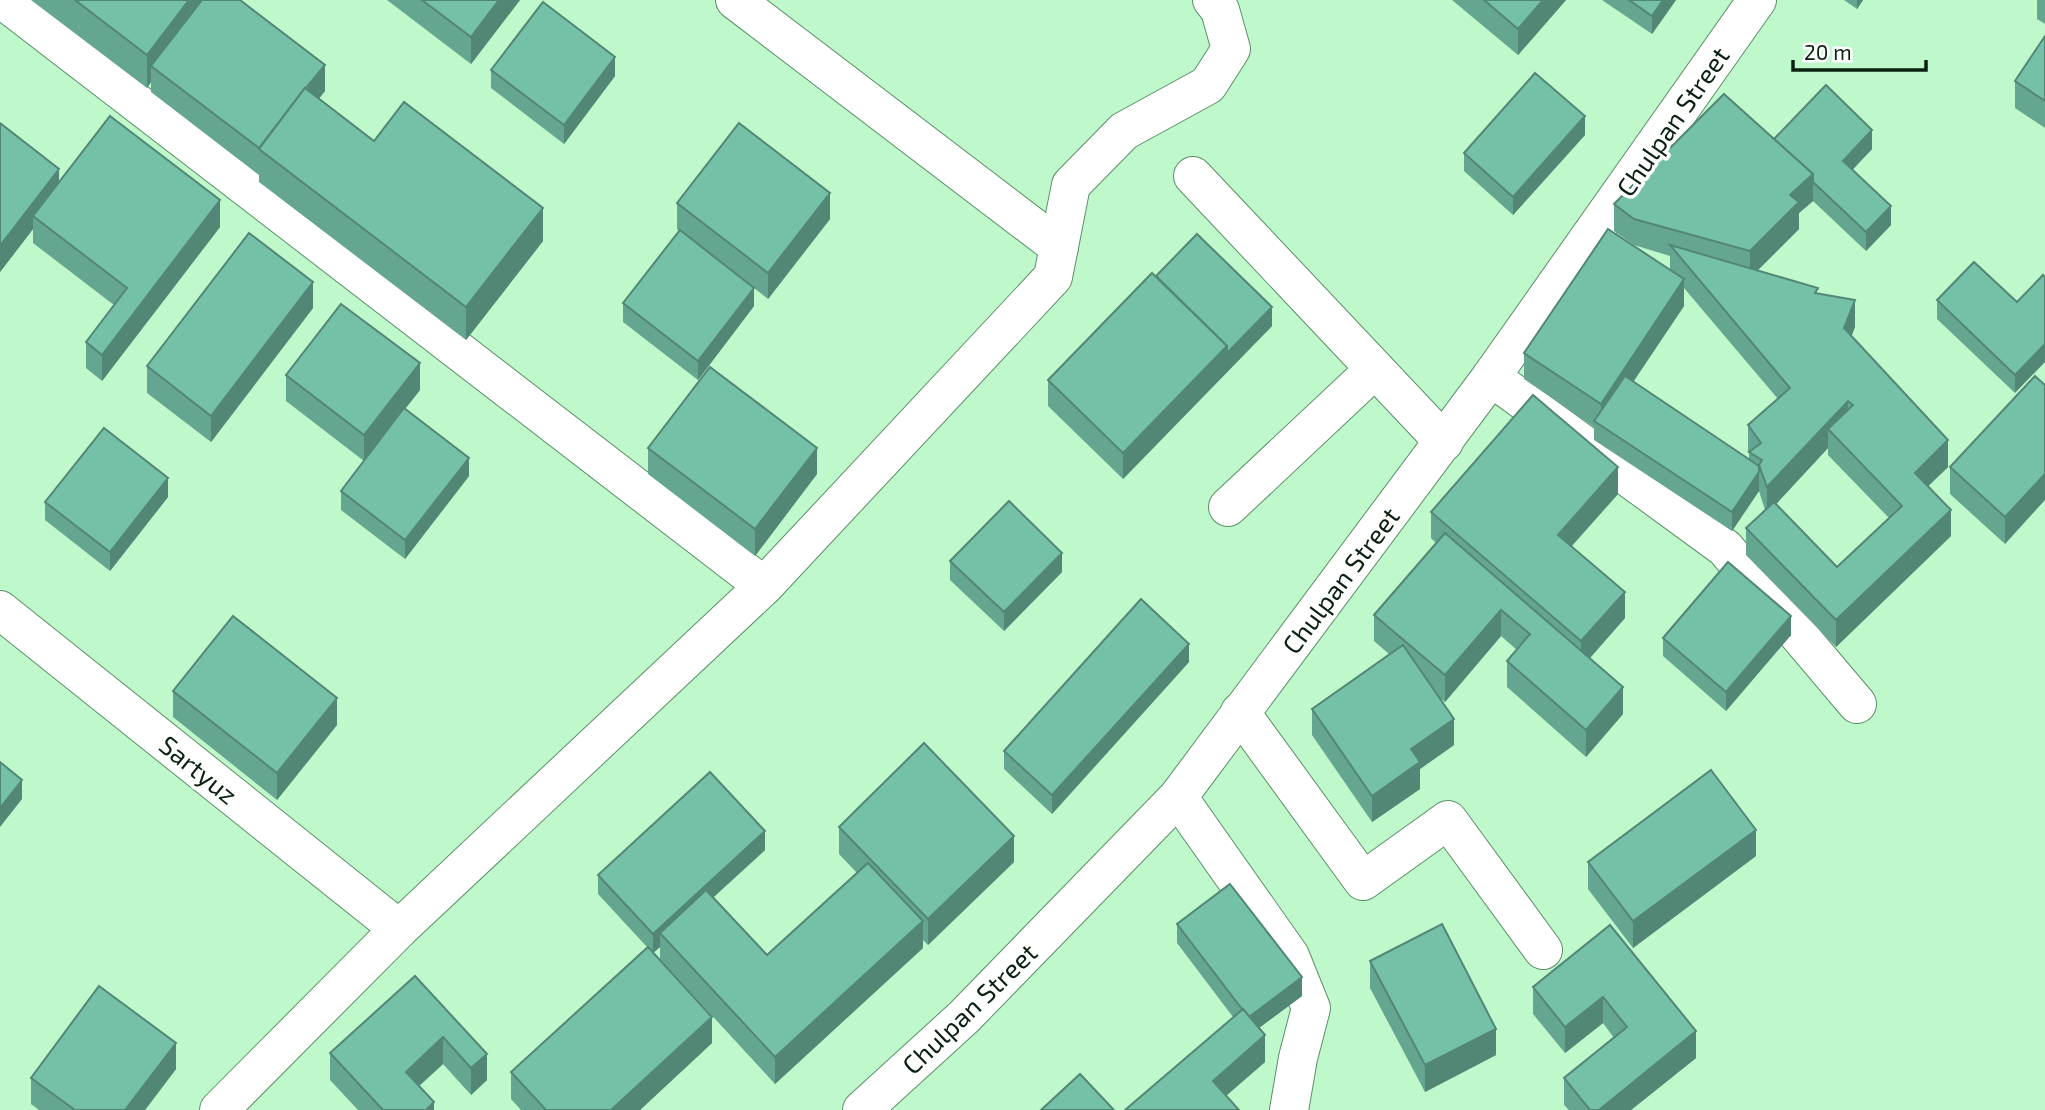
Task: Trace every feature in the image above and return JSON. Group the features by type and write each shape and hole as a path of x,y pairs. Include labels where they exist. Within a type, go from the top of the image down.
{"street":[{"path":"3,0 764,586"},
{"path":"735,0 1056,262"},
{"path":"219,1110 399,929 764,586 1056,262 1071,185 1124,131 1208,85 1231,49 1220,10 1212,0"},
{"name":"Chulpan Street","path":"862,1110 964,1017 1178,797 1444,442 1757,0"},
{"path":"1194,176 1444,442"},
{"path":"1228,507 1375,369"},
{"path":"1491,377 1725,548 1857,704"},
{"name":"Sartyuz","path":"0,610 399,929"},
{"path":"1240,712 1363,881 1448,820 1543,950"},
{"path":"1178,797 1290,956 1311,1008 1292,1083 1289,1110"}],"building":[{"path":"75,0 189,0 147,55"},
{"path":"202,0 240,0 325,65 259,148 151,66"},
{"path":"422,0 499,0 471,37"},
{"path":"1484,0 1543,0 1518,29"},
{"path":"1629,0 1663,0 1652,16"},
{"path":"543,2 615,57 564,125 491,70"},
{"path":"2045,36 2045,101 2015,81"},
{"path":"1535,73 1585,116 1513,197 1464,153"},
{"path":"1826,85 1872,130 1843,161 1891,206 1866,232 1813,182 1813,174 1774,139"},
{"path":"305,88 374,141 404,102 543,208 466,307 259,149"},
{"path":"1724,94 1813,174 1790,195 1799,202 1750,251 1634,219 1614,204"},
{"path":"110,116 220,200 102,355 86,342 127,288 33,216"},
{"path":"0,123 59,169 0,246"},
{"path":"739,123 830,193 768,273 677,203"},
{"path":"1608,229 1684,279 1601,404 1524,353"},
{"path":"680,230 754,288 698,361 623,303"},
{"path":"249,233 313,282 211,416 147,366"},
{"path":"1197,234 1272,307 1227,353 1227,346 1156,276"},
{"path":"1670,245 1818,288 1815,293 1855,300 1844,328 1948,440 1915,473 1951,510 1836,620 1746,528 1774,502 1837,567 1902,506 1828,429 1853,405 1848,401 1767,487 1759,465 1762,460 1749,452 1761,443 1748,425 1790,388"},
{"path":"1974,262 2017,302 2043,275 2045,277 2045,344 2015,375 1937,300"},
{"path":"1152,273 1227,346 1123,453 1048,380"},
{"path":"341,304 420,363 364,435 286,375"},
{"path":"710,367 817,448 755,529 648,448"},
{"path":"1625,376 1759,466 1759,472 1732,512 1594,421"},
{"path":"2035,376 2045,385 2045,474 2005,517 1950,467"},
{"path":"1533,395 1618,467 1558,535 1625,592 1581,641 1431,512"},
{"path":"404,408 469,458 405,540 341,491"},
{"path":"104,428 168,478 110,552 45,502"},
{"path":"1009,501 1062,553 1004,612 950,561"},
{"path":"1445,533 1623,687 1586,730 1507,661 1530,634 1501,610 1445,675 1374,615"},
{"path":"1728,562 1791,616 1726,692 1663,638"},
{"path":"1141,599 1189,644 1052,795 1004,751"},
{"path":"233,616 337,698 277,773 173,691"},
{"path":"1403,645 1454,719 1411,749 1420,762 1372,796 1312,709"},
{"path":"924,743 1014,836 928,919 839,827"},
{"path":"0,762 22,780 0,808"},
{"path":"1711,770 1756,830 1633,921 1588,862"},
{"path":"710,772 765,831 653,934 598,875"},
{"path":"868,863 923,921 775,1057 660,933 706,890 767,955"},
{"path":"1230,884 1302,977 1249,1017 1177,924"},
{"path":"1442,924 1496,1029 1425,1065 1370,961"},
{"path":"1610,925 1696,1031 1599,1110 1590,1110 1564,1078 1627,1027 1603,997 1565,1027 1533,987"},
{"path":"648,947 712,1017 611,1110 546,1110 511,1072"},
{"path":"415,976 487,1054 471,1068 443,1037 406,1072 434,1102 426,1110 383,1110 330,1053"},
{"path":"99,986 176,1043 125,1110 75,1110 31,1078"},
{"path":"1243,1009 1265,1035 1213,1081 1239,1110 1125,1110"},
{"path":"1080,1074 1114,1110 1041,1110"}]}
